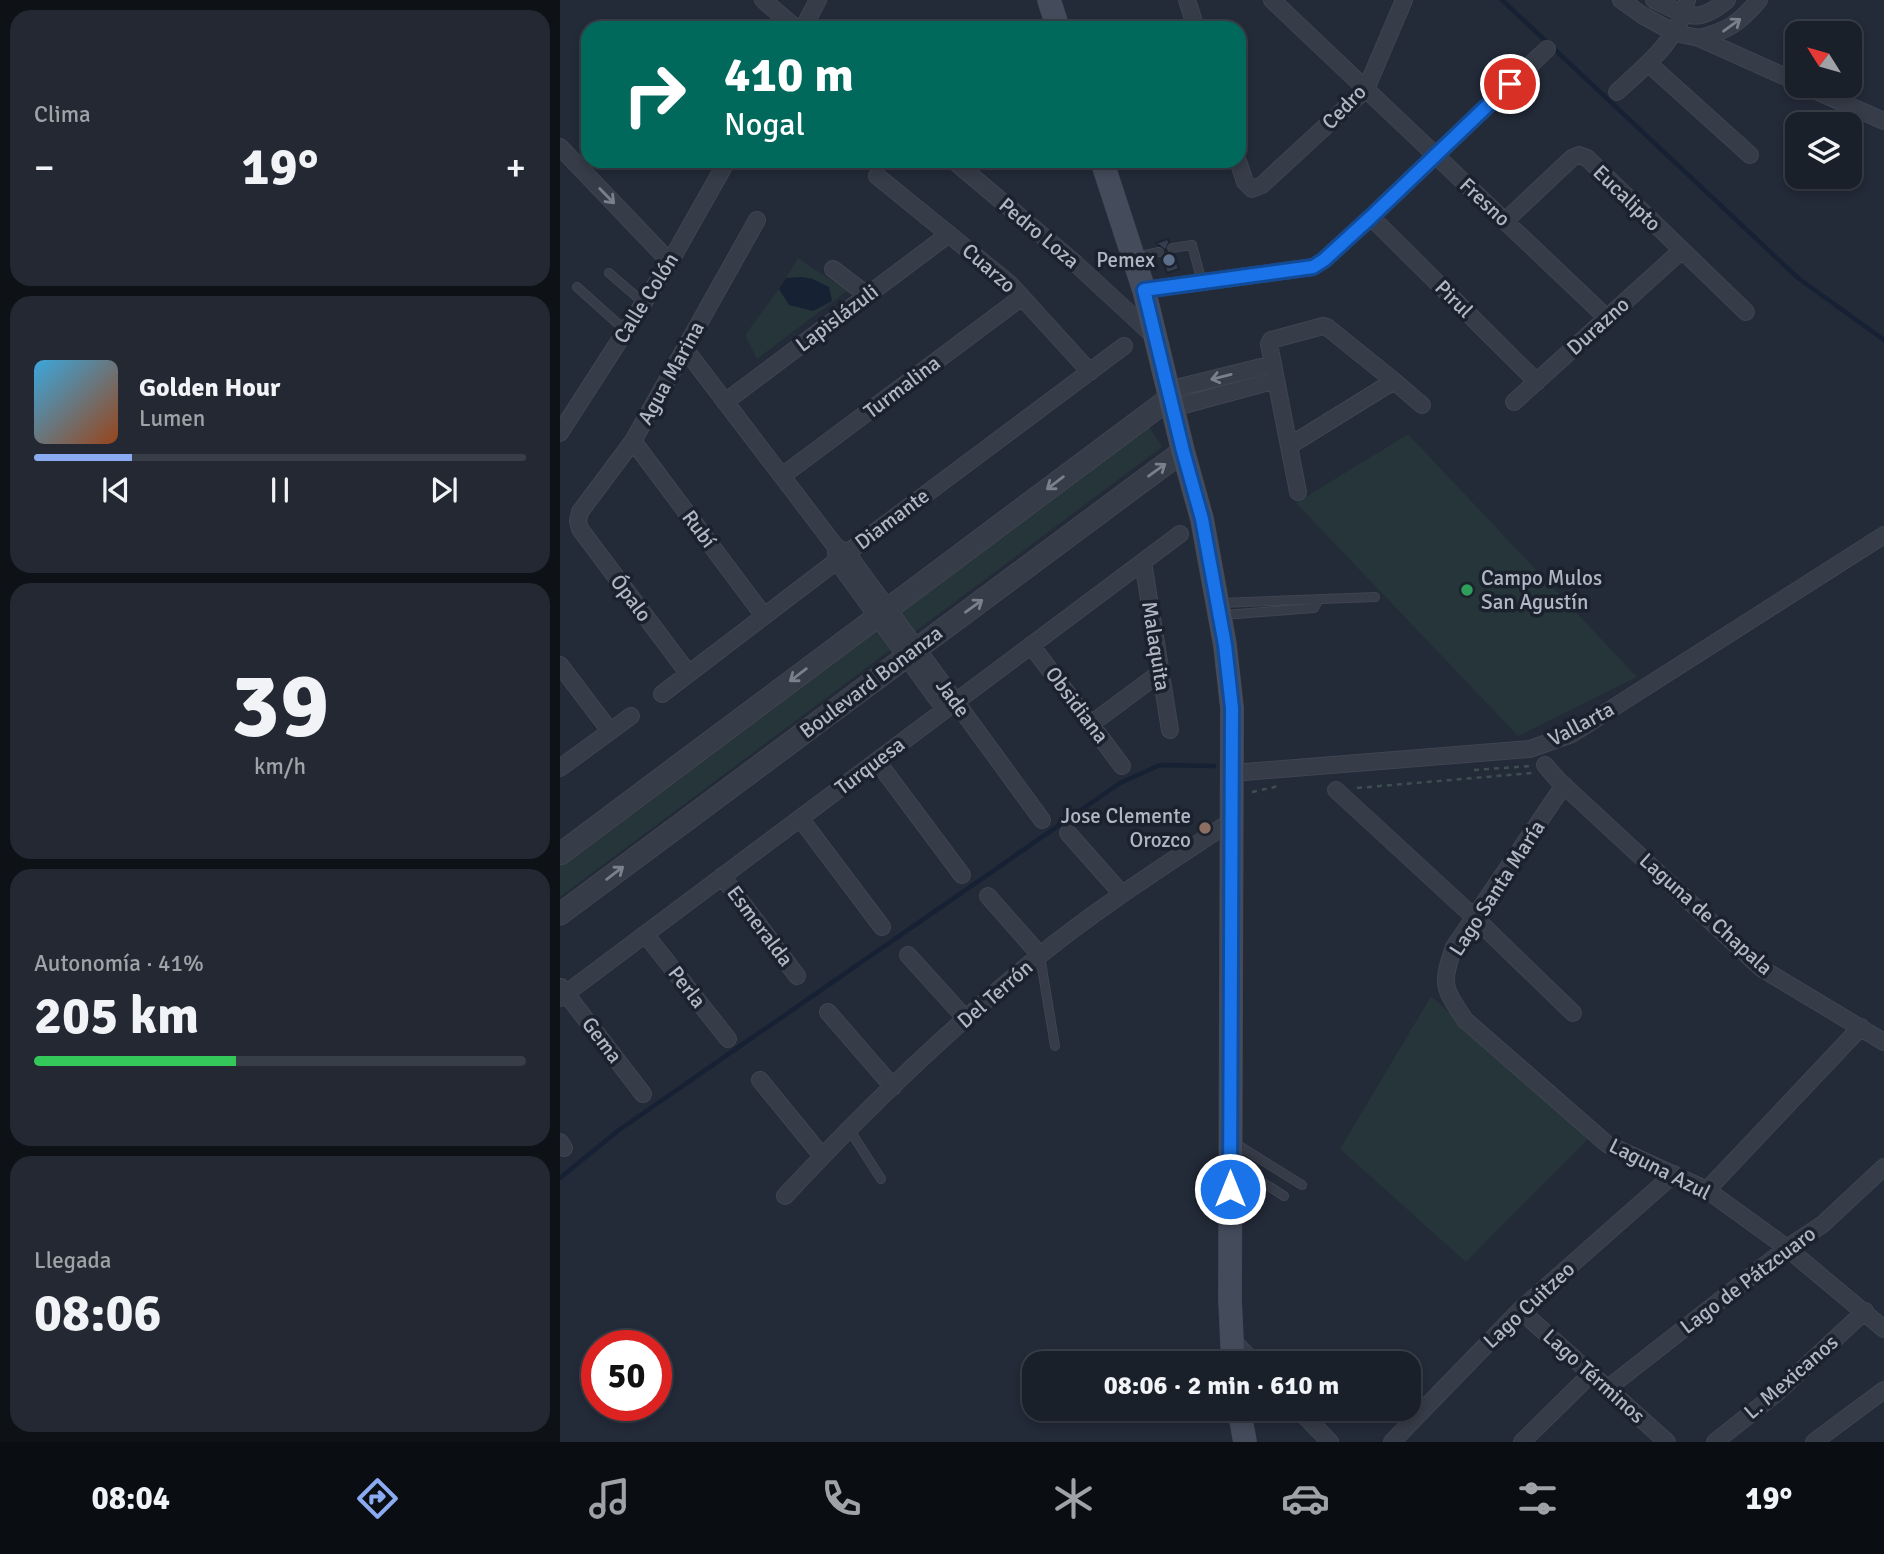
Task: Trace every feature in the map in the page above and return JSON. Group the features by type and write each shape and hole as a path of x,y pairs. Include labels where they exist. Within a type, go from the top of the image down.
{"main road":[{"path":"1049,0 1056,21"},
{"path":"1104,168 1144,290 1202,519 1232,708 1232,1351"},
{"path":"1241,1421 1245,1442"}],"street":[{"path":"763,0 788,21"},
{"path":"807,21 818,0"},
{"path":"1187,0 1194,21"},
{"name":"Fresno","path":"1272,0 1607,318"},
{"name":"Cedro","path":"1240,168 1245,182 1252,189 1262,186 1366,89 1404,0"},
{"path":"1621,0 1675,33 1699,38 1785,77"},
{"path":"1654,0 1686,7 1698,17 1727,0"},
{"path":"1699,38 1724,32 1759,0"},
{"path":"1617,92 1675,33 1686,7"},
{"path":"1144,290 1313,267 1371,217 1547,49"},
{"path":"1648,63 1750,155"},
{"path":"1832,98 1884,121"},
{"path":"560,147 670,262"},
{"name":"Eucalipto","path":"1505,221 1572,158 1579,155 1587,158 1746,312"},
{"name":"Calle Colón","path":"560,433 566,411 626,331 670,262 723,168"},
{"name":"Pedro Loza","path":"962,168 1074,263 1154,336"},
{"name":"Cuarzo","path":"877,176 1010,284 1090,372"},
{"name":"Pirul","path":"1371,217 1537,382"},
{"name":"Agua Marina","path":"578,520 580,512 633,441 757,220"},
{"name":"Lapislázuli","path":"725,402 950,234"},
{"name":"Durazno","path":"1514,402 1682,250"},
{"path":"833,269 867,295"},
{"name":"Turmalina","path":"782,477 1022,297"},
{"path":"1298,492 1269,344 1273,338 1323,326 1331,329 1422,405"},
{"name":"Diamante","path":"662,694 764,616 840,553 1125,346"},
{"name":"Jade","path":"685,349 840,553 950,706 1042,820"},
{"path":"560,854 1170,399 1274,372"},
{"path":"1289,446 1394,381"},
{"name":"Rubí","path":"633,441 764,616"},
{"name":"Boulevard Bonanza","path":"560,914 1183,451"},
{"name":"Ópalo","path":"578,520 580,529 688,673"},
{"name":"Turquesa","path":"562,992 645,934 1180,534"},
{"name":"Vallarta","path":"1231,784 1530,749 1572,734 1884,536"},
{"name":"Malaquita","path":"1143,562 1170,730"},
{"name":"Obsidiana","path":"1031,645 1122,766"},
{"path":"560,666 610,731"},
{"path":"1091,724 1161,672"},
{"path":"560,768 631,716"},
{"path":"877,761 962,875"},
{"name":"Laguna de Chapala","path":"1545,765 1761,968 1884,1042"},
{"name":"Lago Santa María","path":"1449,996 1444,975 1454,947 1564,785"},
{"path":"1336,790 1573,1013"},
{"path":"800,818 883,928"},
{"name":"Del Terrón","path":"785,1196 893,1087 1040,955 1122,894 1230,822"},
{"path":"1068,833 1122,894"},
{"name":"Esmeralda","path":"722,876 797,976"},
{"path":"988,896 1040,955"},
{"name":"Perla","path":"645,934 728,1039"},
{"path":"908,955 966,1019"},
{"name":"Gema","path":"562,992 643,1094"},
{"name":"Laguna Azul","path":"1449,996 1465,1020 1608,1144 1707,1190 1787,1248 1884,1329"},
{"path":"828,1012 893,1087"},
{"path":"1707,1190 1861,1027"},
{"path":"760,1080 822,1156"},
{"name":"Lago de Pátzcuaro","path":"1608,1388 1787,1248 1823,1224 1884,1167"},
{"name":"Lago Cuitzeo","path":"1392,1442 1520,1310 1674,1174"},
{"name":"Lago Términos","path":"1520,1310 1667,1442"},
{"name":"L. Mexicanos","path":"1715,1442 1779,1391 1865,1311"},
{"path":"1231,1339 1243,1351"},
{"path":"1522,1442 1591,1374"},
{"path":"1814,1442 1884,1390"},
{"path":"1310,1421 1330,1442"}],"lane":[{"path":"1171,248 1192,245 1202,282"},
{"path":"1133,258 1159,251"},
{"path":"609,273 644,303"},
{"path":"577,287 626,331"},
{"path":"1218,609 1281,600 1375,597"},
{"path":"1218,609 1281,611 1314,608 1319,599"},
{"path":"1281,600 1281,611"},
{"path":"1040,955 1055,1046"},
{"path":"849,1129 881,1179"},
{"path":"1230,1151 1302,1185"},
{"path":"1230,1151 1284,1196"}],"path":[{"path":"1466,771 1545,765"},
{"path":"1336,790 1529,774 1545,765"},
{"path":"1231,784 1282,785"}],"shaded area":[{"path":"798,258 847,291 757,359 745,335"},
{"path":"1146,422 1162,447 560,897 560,858"},
{"name":"Campo Mulos San Agustín","path":"1408,434 1637,677 1518,736 1296,503"},
{"path":"1431,996 1589,1138 1466,1262 1340,1149"}],"water":[{"path":"802,277 829,287 832,301 813,311 789,305 779,289 786,278"}],"building":[{"name":"Pemex","path":"1168,239 1166,250 1169,254 1174,254 1179,269 1167,273 1162,258 1165,250 1156,243"}],"waterway":[{"path":"1502,0 1798,278 1884,340"},
{"path":"560,1178 619,1130 1120,783 1160,765 1214,766"}],"place":[{"name":"Pemex","path":"1169,260"},
{"name":"Campo Mulos San Agustín","path":"1467,590"},
{"name":"Jose Clemente Orozco","path":"1205,828"}],"route":[{"path":"1230,1189 1232,708 1225,645 1202,519 1144,290 1313,267 1371,217 1510,84"}]}
